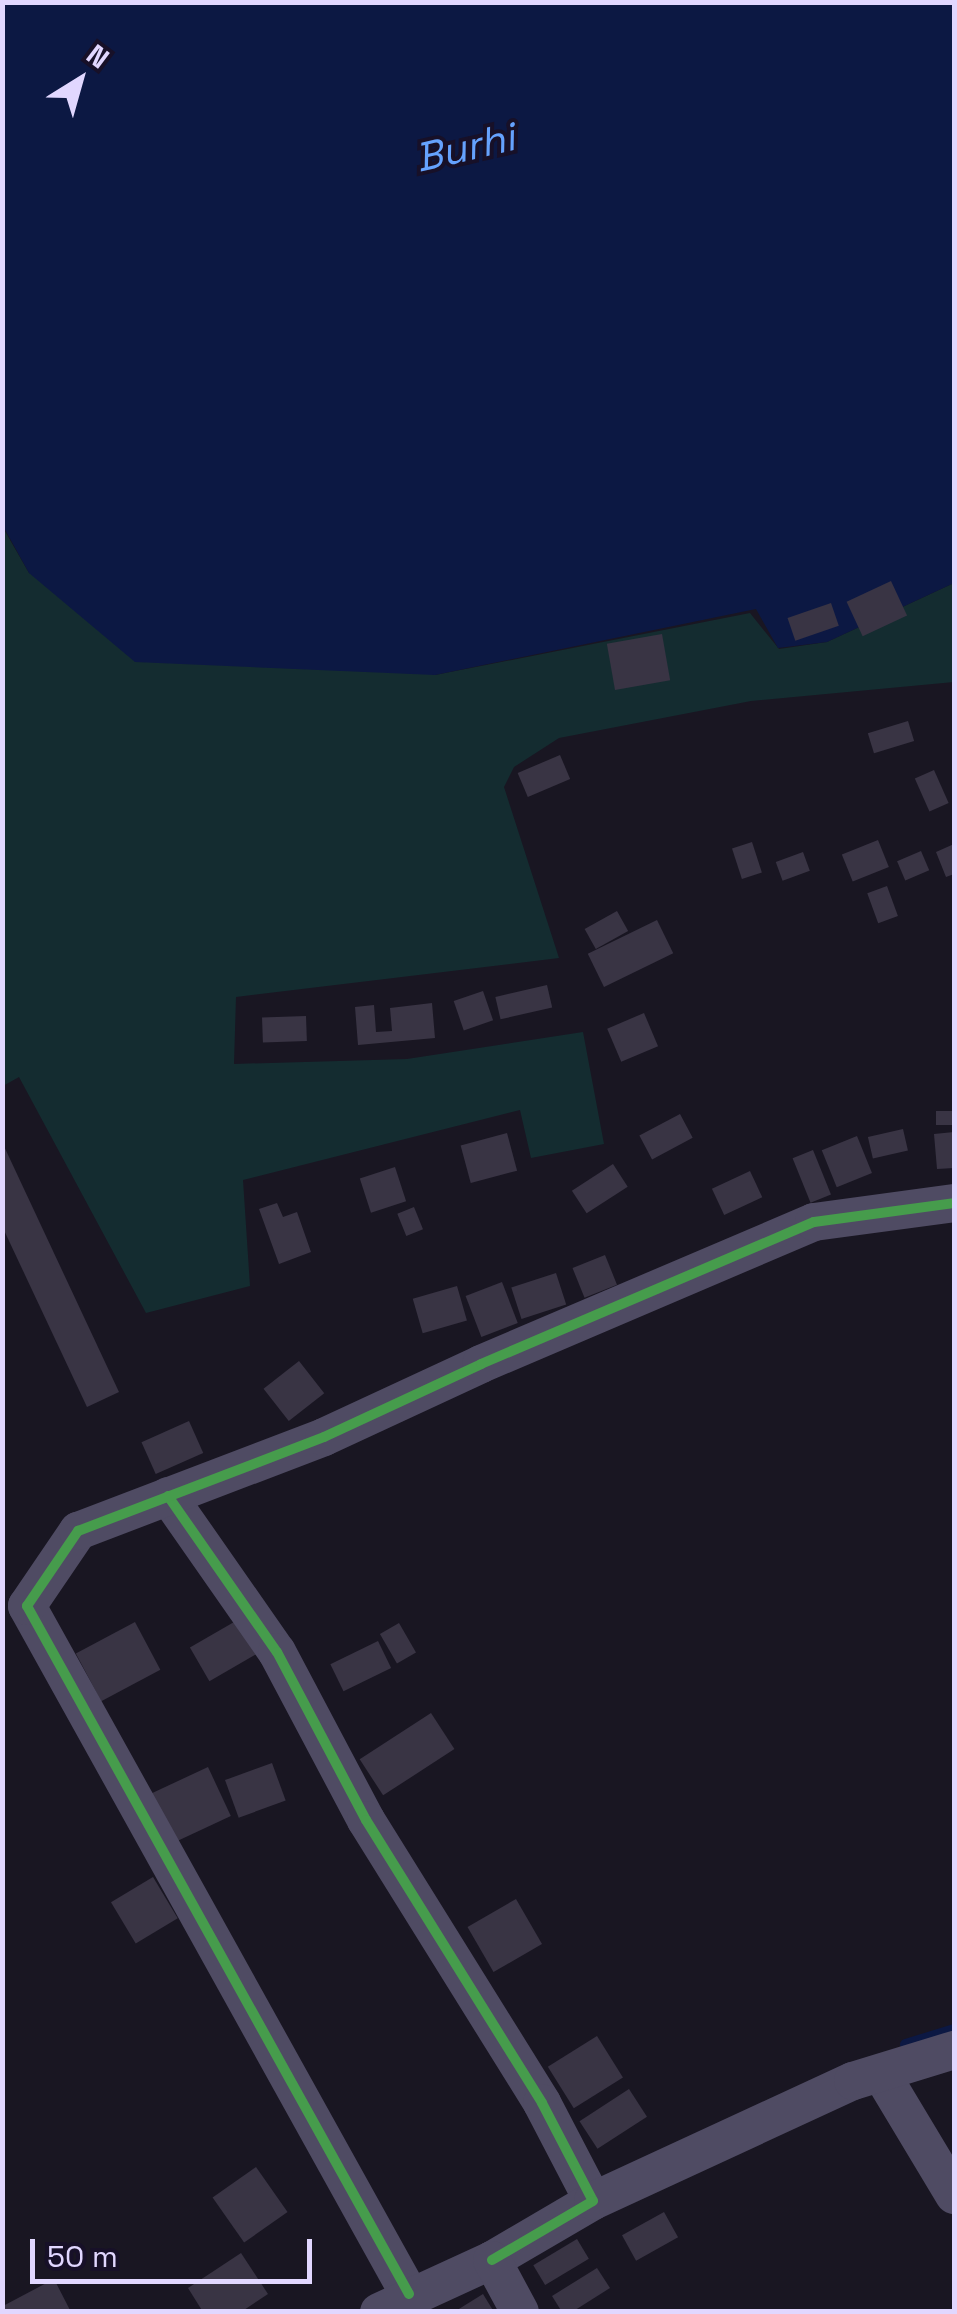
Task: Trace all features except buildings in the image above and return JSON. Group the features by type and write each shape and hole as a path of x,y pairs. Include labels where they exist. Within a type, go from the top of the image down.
{"street":[{"path":"954,1203 814,1222 481,1364 324,1436 78,1530 28,1606 394,2303 492,2260 593,2201 853,2081 954,2050"},
{"path":"168,1496 277,1652 366,1820 542,2103 593,2201"},
{"path":"882,2075 954,2195"},
{"path":"492,2260 520,2312"}],"green space":[{"path":"2,526 29,573 435,675 750,613 779,649 827,642 954,583 954,682 751,701 559,738 514,767 504,787 559,958 236,997 234,1064 407,1059 583,1032 604,1144 531,1158 520,1110 243,1180 250,1286 146,1313 19,1077 3,1086"}],"water":[{"name":"Burhi","path":"2,3 954,3 954,583 827,642 778,648 756,609 435,675 135,662 29,573 3,526"}],"waterway":[{"path":"905,2044 954,2029"}],"cycle path":[{"path":"409,2294 27,1606 78,1531 324,1437 481,1364 814,1222 954,1203"},
{"path":"168,1496 277,1652 366,1820 542,2103 593,2201 492,2260"}]}
